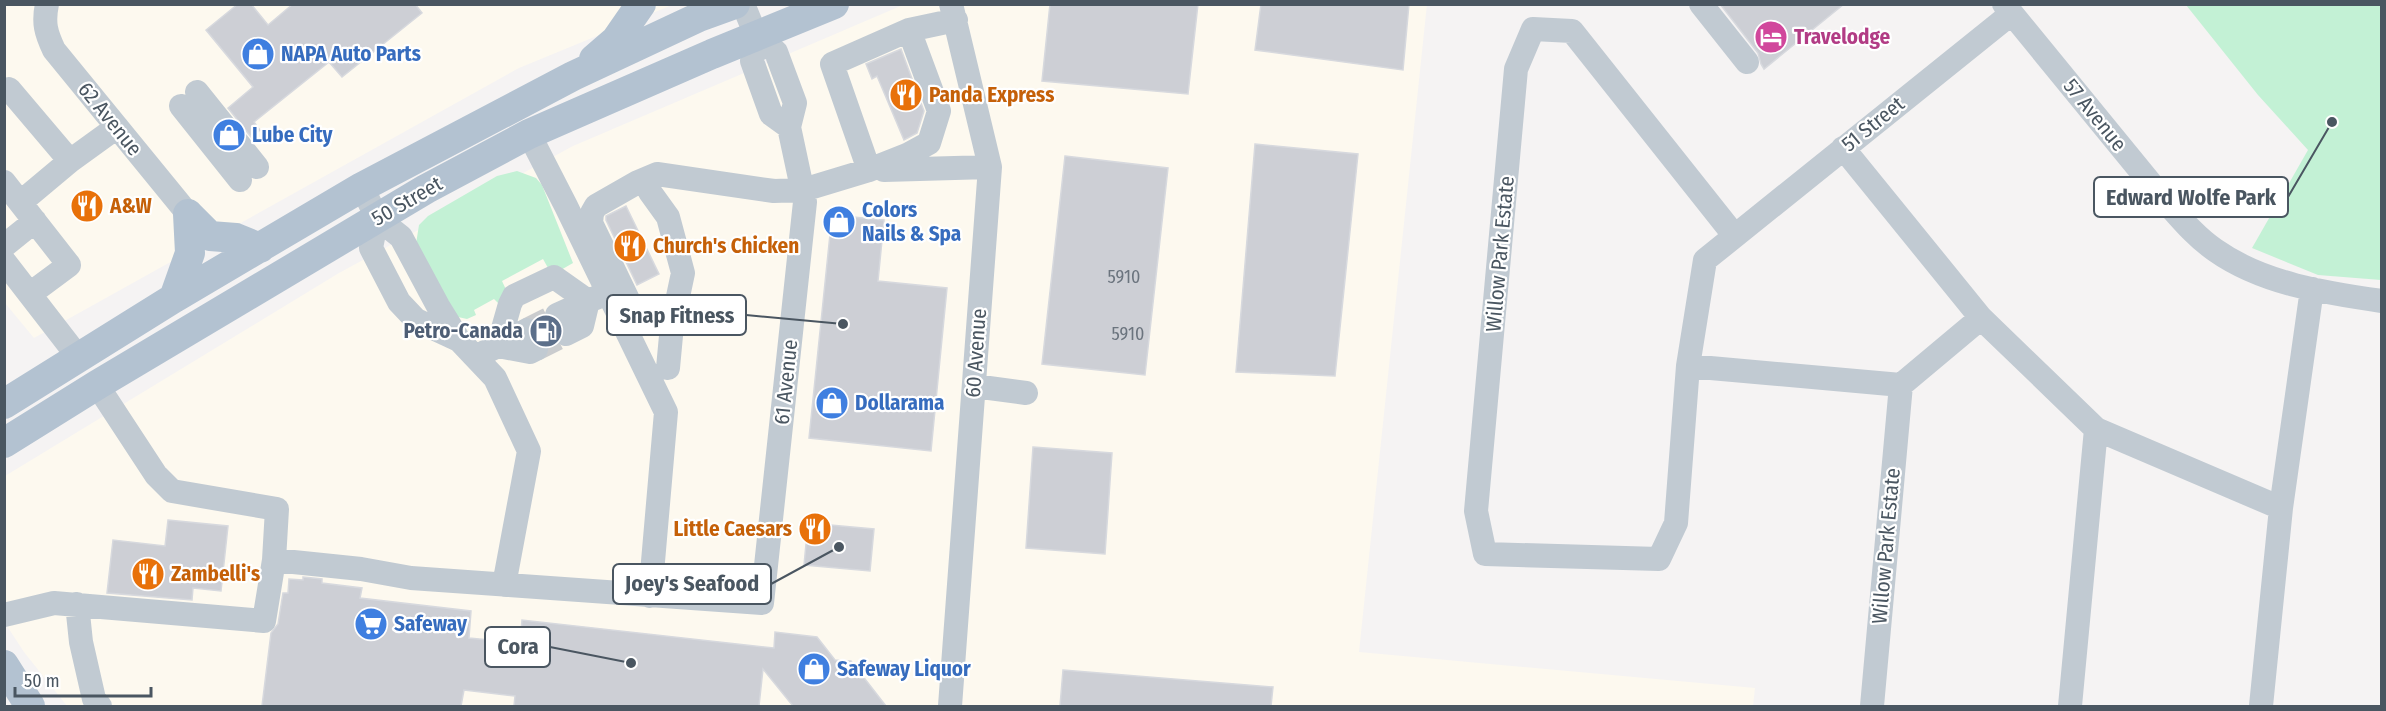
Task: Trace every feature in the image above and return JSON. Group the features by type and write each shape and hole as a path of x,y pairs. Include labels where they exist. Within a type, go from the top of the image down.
{"main road":[{"path":"573,76 616,40 641,4"},
{"name":"50 Street","path":"4,404 174,298 362,187 573,76 699,18 735,4"},
{"name":"50 Street","path":"4,443 376,218 529,134 712,54 757,38 834,4"},
{"path":"188,214 210,236 232,264 225,310"},
{"path":"174,298 190,253 188,214"},
{"path":"210,236 236,238 260,248"},
{"path":"4,665 30,706"}],"street":[{"name":"61 Avenue","path":"651,596 762,603 806,202 789,127 771,114 752,61 757,38 742,4"},
{"path":"1701,4 1747,62"},
{"name":"51 Street","path":"1734,235 1844,147 2008,9"},
{"name":"57 Avenue","path":"2008,9 2186,225 2215,250 2246,267 2312,289 2382,300"},
{"name":"62 Avenue","path":"45,12 45,33 54,50 188,214"},
{"path":"870,170 832,64 954,12"},
{"name":"60 Avenue","path":"950,706 990,167 954,12"},
{"name":"Willow Park Estate","path":"1533,29 1572,32 1734,235 1706,260 1688,366 1676,523 1659,559 1485,554 1476,511 1516,69 1533,29"},
{"path":"672,325 639,318 635,314 591,224 592,213 596,206 657,174 774,191 803,190 870,170 929,143 939,111 909,30"},
{"path":"4,92 9,89 70,161"},
{"path":"189,99 248,173"},
{"path":"21,202 70,161 117,127"},
{"path":"274,560 361,568 411,578 651,596 666,412 598,297 566,206 529,134"},
{"path":"1844,147 1982,318 2096,429 2282,508"},
{"path":"870,170 990,167"},
{"path":"4,182 69,265 30,294"},
{"path":"362,187 376,218 401,237 438,306 459,339 495,378 529,451 504,585"},
{"path":"650,192 668,217 683,273 672,325 668,368"},
{"path":"376,218 371,248 399,302 416,320 459,339"},
{"path":"4,246 35,221"},
{"path":"4,261 79,358"},
{"path":"498,346 514,296 554,277 598,297"},
{"path":"2261,706 2282,508 2312,289"},
{"path":"562,324 582,326 598,297"},
{"path":"1688,366 1901,385 1982,318"},
{"path":"475,357 498,346 532,340"},
{"path":"4,615 54,603 264,621 274,560 277,509 172,491 156,475 97,385"},
{"name":"Willow Park Estate","path":"1872,706 1901,385"},
{"path":"974,386 1026,393"},
{"path":"2070,706 2096,429"},
{"path":"77,604 81,642 94,699 100,706"}],"shaded area":[{"path":"1427,4 1359,652 1755,688 1753,706 67,706 24,652 5,623 5,476 339,273 573,146 903,5"},
{"path":"4,5 672,5 519,68 34,338 5,303"}],"green space":[{"path":"2186,5 2381,5 2381,280 2318,275 2252,248 2308,150 2258,95"},
{"path":"517,171 536,178 542,185 573,263 552,275 543,259 502,281 509,296 498,303 494,299 474,310 476,315 467,319 458,317 415,250 419,225 428,216 497,176"}],"building":[{"path":"238,4 251,4 268,25 293,4 415,4 422,13 342,77 329,62 254,122 260,130 251,137 228,108 253,87 206,30"},
{"path":"1050,4 1198,4 1188,94 1042,81"},
{"path":"1261,4 1409,4 1403,70 1255,50"},
{"name":"Travelodge","path":"1720,4 1844,4 1764,69 1758,53"},
{"name":"Panda Express","path":"901,49 924,111 917,133 904,140 877,76 872,79 866,64"},
{"path":"1255,144 1358,154 1335,376 1236,372"},
{"path":"1065,156 1168,168 1145,375 1042,364"},
{"name":"Church's Chicken","path":"626,206 659,274 637,285 606,220 606,216"},
{"path":"832,215 884,220 878,281 947,288 931,451 809,438"},
{"path":"1033,447 1112,453 1105,554 1026,548"},
{"path":"168,520 228,526 221,591 193,588 192,600 107,593 113,540 165,546"},
{"path":"808,523 874,529 870,571 804,565"},
{"path":"303,577 322,579 322,583 362,588 360,598 471,611 469,638 520,643 522,620 774,648 775,632 817,637 835,660 851,661 886,706 793,706 763,669 759,706 514,706 515,696 464,690 461,706 262,706 271,633 278,624 283,593 288,593 289,579 303,580"},
{"path":"1063,670 1273,687 1271,706 1060,706"}],"tunnel":[{"path":"527,330 557,315"},
{"path":"536,349 566,334"}],"place":[{"name":"Travelodge","path":"1771,37"},
{"name":"NAPA Auto Parts","path":"258,54"},
{"name":"Panda Express","path":"906,95"},
{"name":"Edward Wolfe Park","path":"2332,122"},
{"name":"Lube City","path":"229,135"},
{"name":"A&W","path":"87,206"},
{"name":"Colors Nails & Spa","path":"839,222"},
{"name":"Church's Chicken","path":"630,246"},
{"name":"Snap Fitness","path":"843,324"},
{"name":"Petro-Canada","path":"546,331"},
{"name":"Dollarama","path":"832,403"},
{"name":"Little Caesars","path":"815,529"},
{"name":"Joey's Seafood","path":"839,547"},
{"name":"Zambelli's","path":"148,574"},
{"name":"Safeway","path":"371,624"},
{"name":"Cora","path":"631,663"},
{"name":"Safeway Liquor","path":"814,669"}]}
